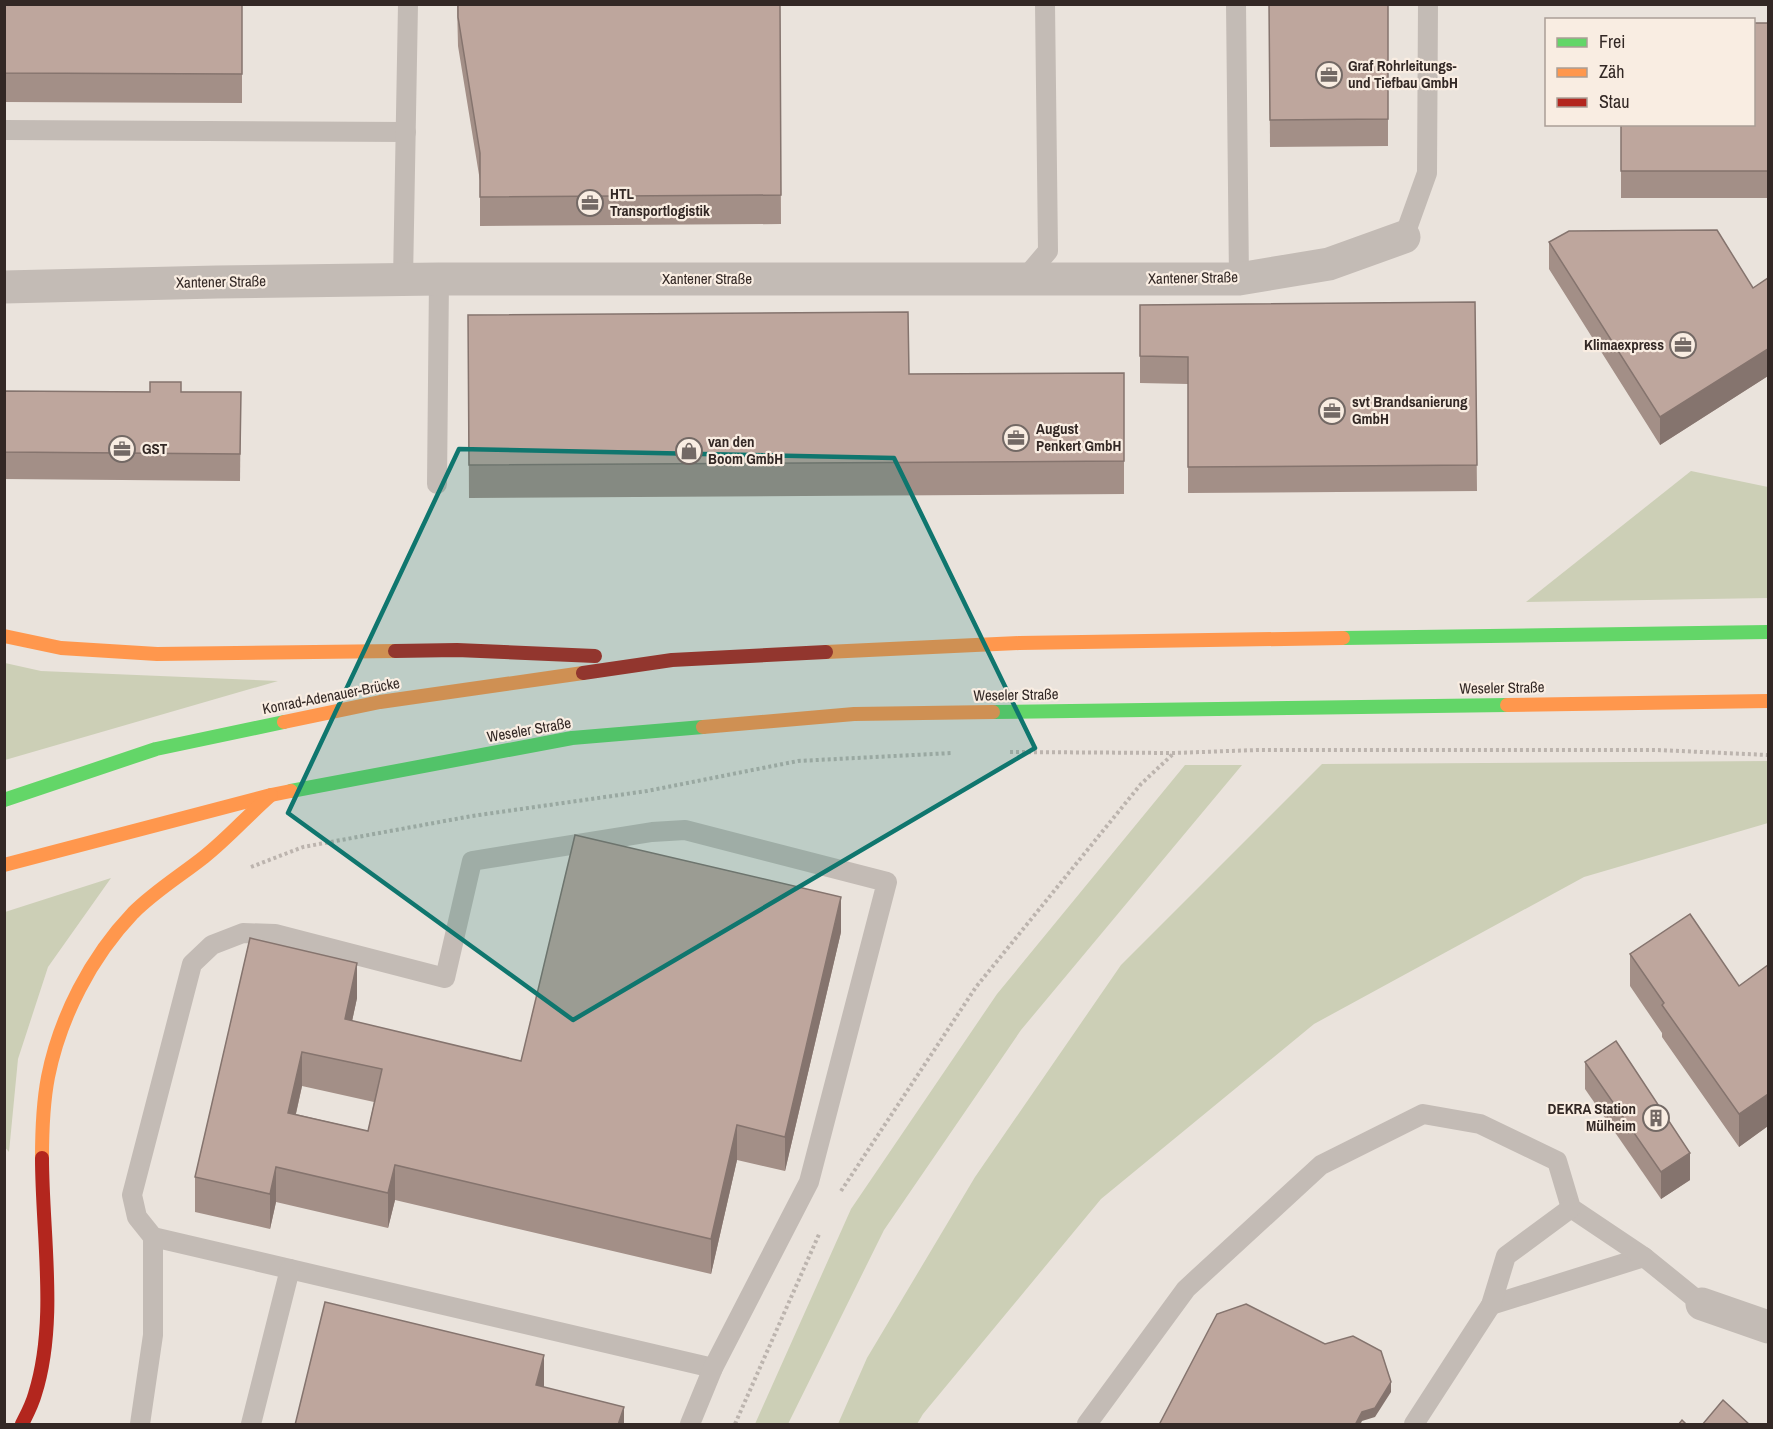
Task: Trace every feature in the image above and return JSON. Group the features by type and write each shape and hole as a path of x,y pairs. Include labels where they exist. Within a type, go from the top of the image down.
{"main road":[{"path":"4,636 61,648 157,654 457,650 672,660 1031,643 1768,632"},
{"name":"Konrad-Adenauer-Brücke","path":"4,800 156,749 369,704 672,660"},
{"name":"Weseler Straße","path":"271,795 572,738 854,714 1768,701"},
{"path":"4,865 271,795"},
{"path":"22,1425 36,1392 44,1356 47,1317 42,1130 49,1076 62,1026 88,975 113,936 149,898 206,855 271,795"}],"street":[{"name":"Xantener Straße","path":"4,287 439,279 1239,279 1329,264 1404,237"},
{"path":"1702,1304 1768,1327"}],"lane":[{"path":"403,280 408,4"},
{"path":"1025,278 1048,251 1045,4"},
{"path":"1236,4 1239,279"},
{"path":"1404,237 1427,172 1428,4"},
{"path":"4,130 406,132"},
{"path":"437,484 439,279"},
{"path":"140,1425 153,1335 153,1237 137,1216 132,1195 192,964 212,945 243,933 275,934 445,978 472,861 652,832 685,830 887,882 809,1182 713,1368 690,1425"},
{"path":"1087,1425 1186,1289 1321,1165 1423,1114 1480,1124 1557,1161 1571,1208 1644,1257 1702,1304"},
{"path":"1414,1425 1491,1305 1506,1256 1571,1208"},
{"path":"153,1237 713,1368"},
{"path":"1491,1305 1644,1257"},
{"path":"250,1425 290,1269"}],"path":[{"path":"836,1198 976,987 1141,784 1174,753"},
{"path":"735,1425 821,1230"}],"highlighted area":[{"path":"459,449 894,458 1035,748 573,1020 288,813"}],"green space":[{"path":"1691,471 1768,487 1768,598 1526,602"},
{"path":"5,663 41,671 278,681 5,760"},
{"path":"1768,761 1768,823 1584,877 1314,1024 1101,1199 917,1424 838,1424 867,1358 975,1177 1121,965 1322,764"},
{"path":"1185,765 1242,765 1021,1030 884,1230 788,1424 755,1424 851,1209 997,994"},
{"path":"111,878 48,967 18,1059 9,1152 4,1146 5,912"}],"building":[{"path":"4,4 242,4 242,74 4,73"},
{"path":"458,4 780,4 781,195 480,197 480,153 458,17"},
{"name":"Graf Rohrleitungs- und Tiefbau GmbH","path":"1269,4 1388,4 1388,119 1270,120"},
{"path":"1755,23 1768,23 1768,171 1621,171 1621,126 1755,126"},
{"name":"Klimaexpress","path":"1717,230 1753,288 1768,278 1768,349 1660,417 1549,242 1569,231"},
{"name":"svt Brandsanierung GmbH","path":"1475,302 1477,465 1188,467 1188,357 1140,356 1140,305"},
{"name":"van den Boom GmbH","path":"908,312 909,374 1124,373 1124,461 469,465 468,315"},
{"path":"150,382 181,382 181,392 241,392 240,454 4,452 4,391 150,392"},
{"path":"575,835 841,897 785,1137 737,1125 711,1239 395,1165 388,1193 276,1167 270,1194 195,1177 250,938 357,963 345,1019 521,1061","holes":["302,1052 382,1069 368,1131 288,1113"]},
{"path":"1690,914 1739,986 1768,965 1768,1094 1739,1114 1662,1005 1664,1003 1630,954"},
{"path":"1616,1041 1690,1153 1661,1172 1585,1062"},
{"path":"325,1302 544,1355 536,1385 624,1407 618,1425 295,1425"},
{"path":"1246,1304 1325,1344 1353,1336 1381,1351 1391,1382 1375,1408 1362,1412 1355,1425 1159,1425 1217,1314"},
{"path":"1723,1400 1750,1425 1702,1425"}],"traffic: fast":[{"path":"1343,638 1768,632"},
{"path":"993,712 1507,705"},
{"path":"4,800 156,749 284,722"},
{"path":"291,791 572,738 703,727"}],"traffic: slow":[{"path":"4,636 61,648 157,654 395,651"},
{"path":"826,652 1019,643 1343,638"},
{"path":"284,722 380,702 583,673"},
{"path":"1507,705 1768,701"},
{"path":"703,727 854,714 993,712"},
{"path":"4,865 291,791"},
{"path":"42,1158 45,1097 53,1055 69,1010 91,968 118,930 141,905 213,850 271,795"}],"traffic: jam":[{"path":"395,651 457,650 595,656"},
{"path":"583,673 672,660 826,652"},
{"path":"22,1424 35,1394 46,1337 47,1277 42,1158"}],"place":[{"name":"Graf Rohrleitungs- und Tiefbau GmbH","path":"1329,75"},
{"name":"HTL Transportlogistik","path":"590,203"},
{"name":"Klimaexpress","path":"1683,345"},
{"name":"svt Brandsanierung GmbH","path":"1332,411"},
{"name":"August Penkert GmbH","path":"1016,438"},
{"name":"GST","path":"122,449"},
{"name":"van den Boom GmbH","path":"689,451"},
{"name":"DEKRA Station Mülheim","path":"1656,1118"}]}
